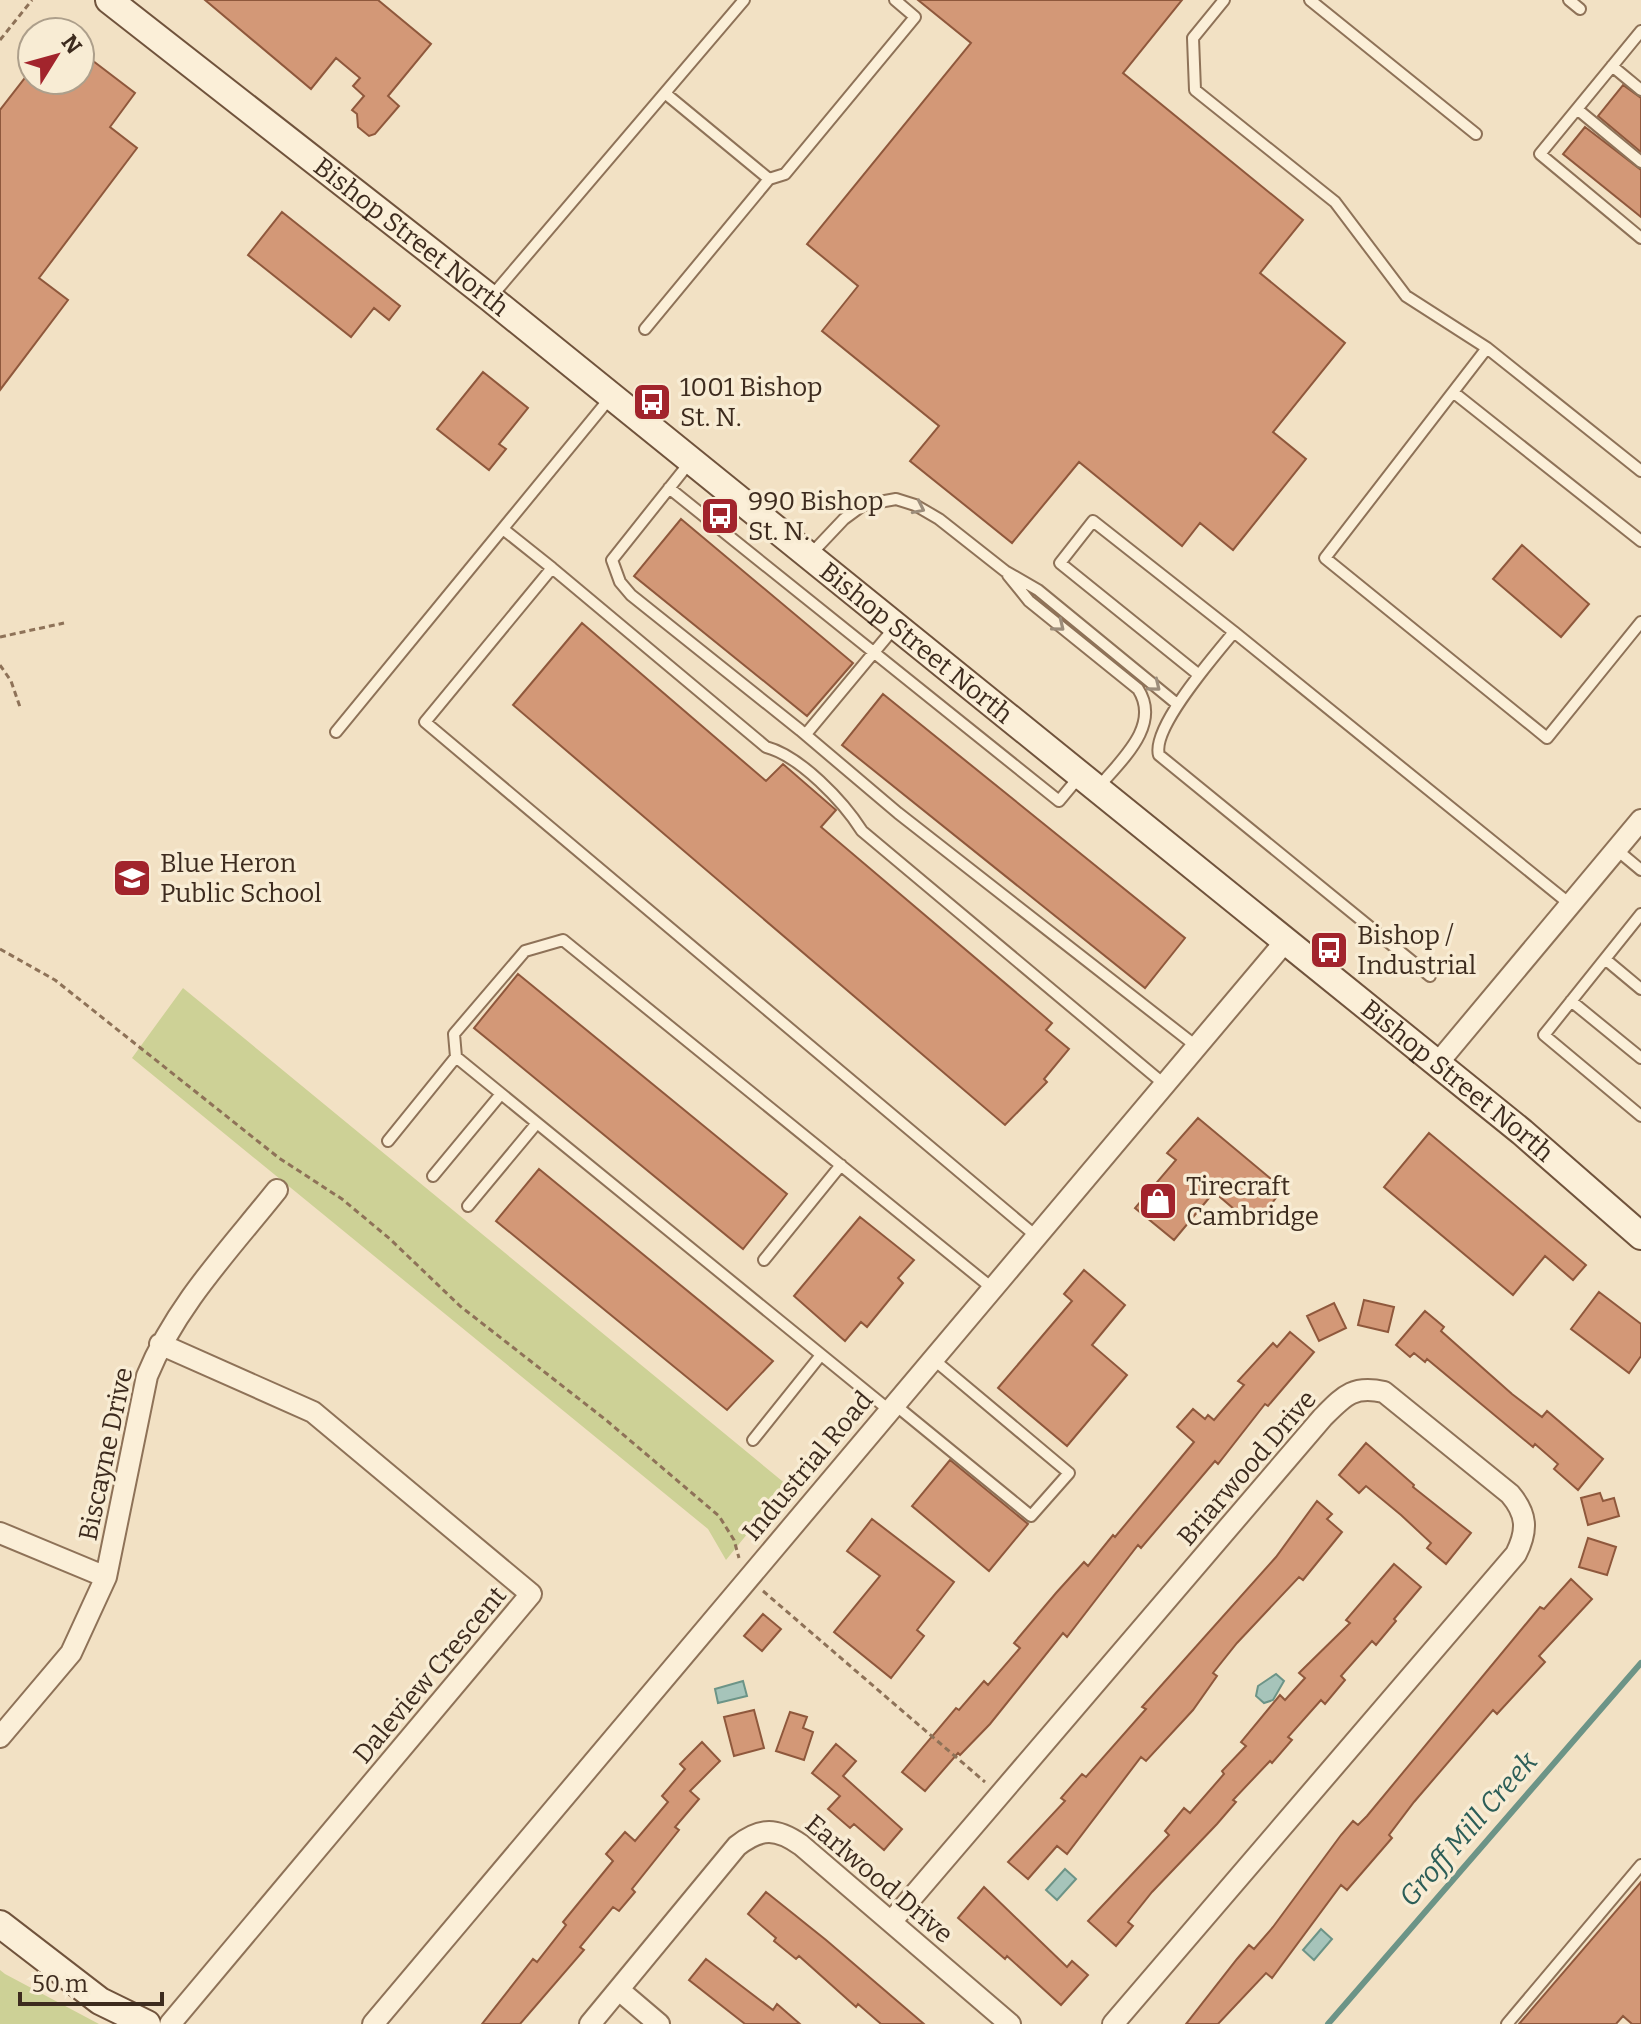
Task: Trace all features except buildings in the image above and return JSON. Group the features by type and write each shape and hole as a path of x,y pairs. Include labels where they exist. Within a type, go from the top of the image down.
{"main road":[{"name":"Bishop Street North","path":"109,0 490,298 1087,784 1437,1064 1641,1236"},
{"path":"0,1924 100,2001 147,2024"}],"street":[{"path":"1437,1064 1641,820"},
{"name":"Industrial Road","path":"373,2024 1284,943"},
{"name":"Biscayne Drive","path":"0,1737 71,1653 106,1577 147,1376 160,1344 184,1307 277,1190"},
{"name":"Daleview Crescent","path":"160,1344 313,1412 531,1594 170,2024"},
{"name":"Briarwood Drive","path":"891,1922 1342,1398 1364,1387 1384,1392 1420,1418 1521,1507 1526,1524 1516,1554 1113,2024"},
{"path":"0,1533 106,1577"},
{"name":"Earlwood Drive","path":"590,2024 737,1846 751,1835 768,1830 784,1833 801,1845 1010,2024"},
{"path":"619,1990 659,2024"}],"lane":[{"path":"490,298 744,0"},
{"path":"645,329 769,179 785,174 915,17 895,0"},
{"path":"1224,0 1193,38 1195,90 1335,202 1406,296 1487,348 1641,471"},
{"path":"1310,0 1476,134"},
{"path":"1569,0 1580,9"},
{"path":"1641,31 1540,154 1641,238"},
{"path":"1612,66 1641,90"},
{"path":"666,94 769,179"},
{"path":"1577,109 1641,162"},
{"path":"1487,348 1325,558 1547,738 1641,622"},
{"path":"1453,392 1641,541"},
{"path":"336,732 611,396"},
{"path":"691,461 612,560 620,582 631,595 806,734 898,813 1196,1046"},
{"path":"669,488 1059,801 1087,784 1142,732 1147,718 1146,703 1138,689 1029,601 1005,571"},
{"path":"809,557 844,519 863,505 896,499 915,505 939,519 1005,571 1038,590 1177,704"},
{"path":"1199,675 1060,563 1093,521 1571,905"},
{"path":"503,529 766,747 782,751 847,807 862,831 1164,1084"},
{"path":"552,568 425,722 1036,1236"},
{"path":"806,734 895,627"},
{"path":"1234,632 1177,704 1160,741 1159,755 1430,976"},
{"path":"1617,850 1641,870"},
{"path":"1639,922 1544,1035 1641,1116"},
{"path":"388,1141 456,1057 454,1034 525,951 563,940 992,1288"},
{"path":"1605,959 1641,989"},
{"path":"1571,1001 1641,1058"},
{"path":"456,1057 821,1355 1031,1516 1069,1473 933,1359"},
{"path":"433,1176 501,1094"},
{"path":"468,1206 537,1123"},
{"path":"764,1260 841,1165"},
{"path":"753,1440 821,1355"},
{"path":"1507,2024 1641,1865"}],"path":[{"path":"0,40 32,0"},
{"path":"0,637 64,623"},
{"path":"0,665 11,681 20,707"},
{"path":"0,949 55,980 279,1158 342,1199 390,1239 460,1306 606,1420 719,1516 734,1540 739,1558 736,1563"},
{"path":"761,1588 1000,1796"}],"green space":[{"path":"183,988 787,1485 726,1560 708,1529 132,1058"},
{"path":"0,1970 5,1974 99,2024 0,2024"}],"water":[{"path":"1276,1674 1284,1681 1273,1700 1264,1703 1256,1696 1258,1686"},
{"path":"743,1681 747,1696 718,1703 715,1689"},
{"path":"1065,1869 1076,1879 1057,1900 1046,1890"},
{"path":"1321,1929 1332,1939 1314,1960 1303,1950"}],"waterway":[{"name":"Groff Mill Creek","path":"1328,2024 1641,1663"}],"place":[{"name":"1001 Bishop St. N.","path":"652,402"},
{"name":"990 Bishop St. N.","path":"720,516"},
{"name":"Blue Heron Public School","path":"132,878"},
{"name":"Bishop / Industrial","path":"1329,950"},
{"name":"Tirecraft Cambridge","path":"1158,1201"}]}
